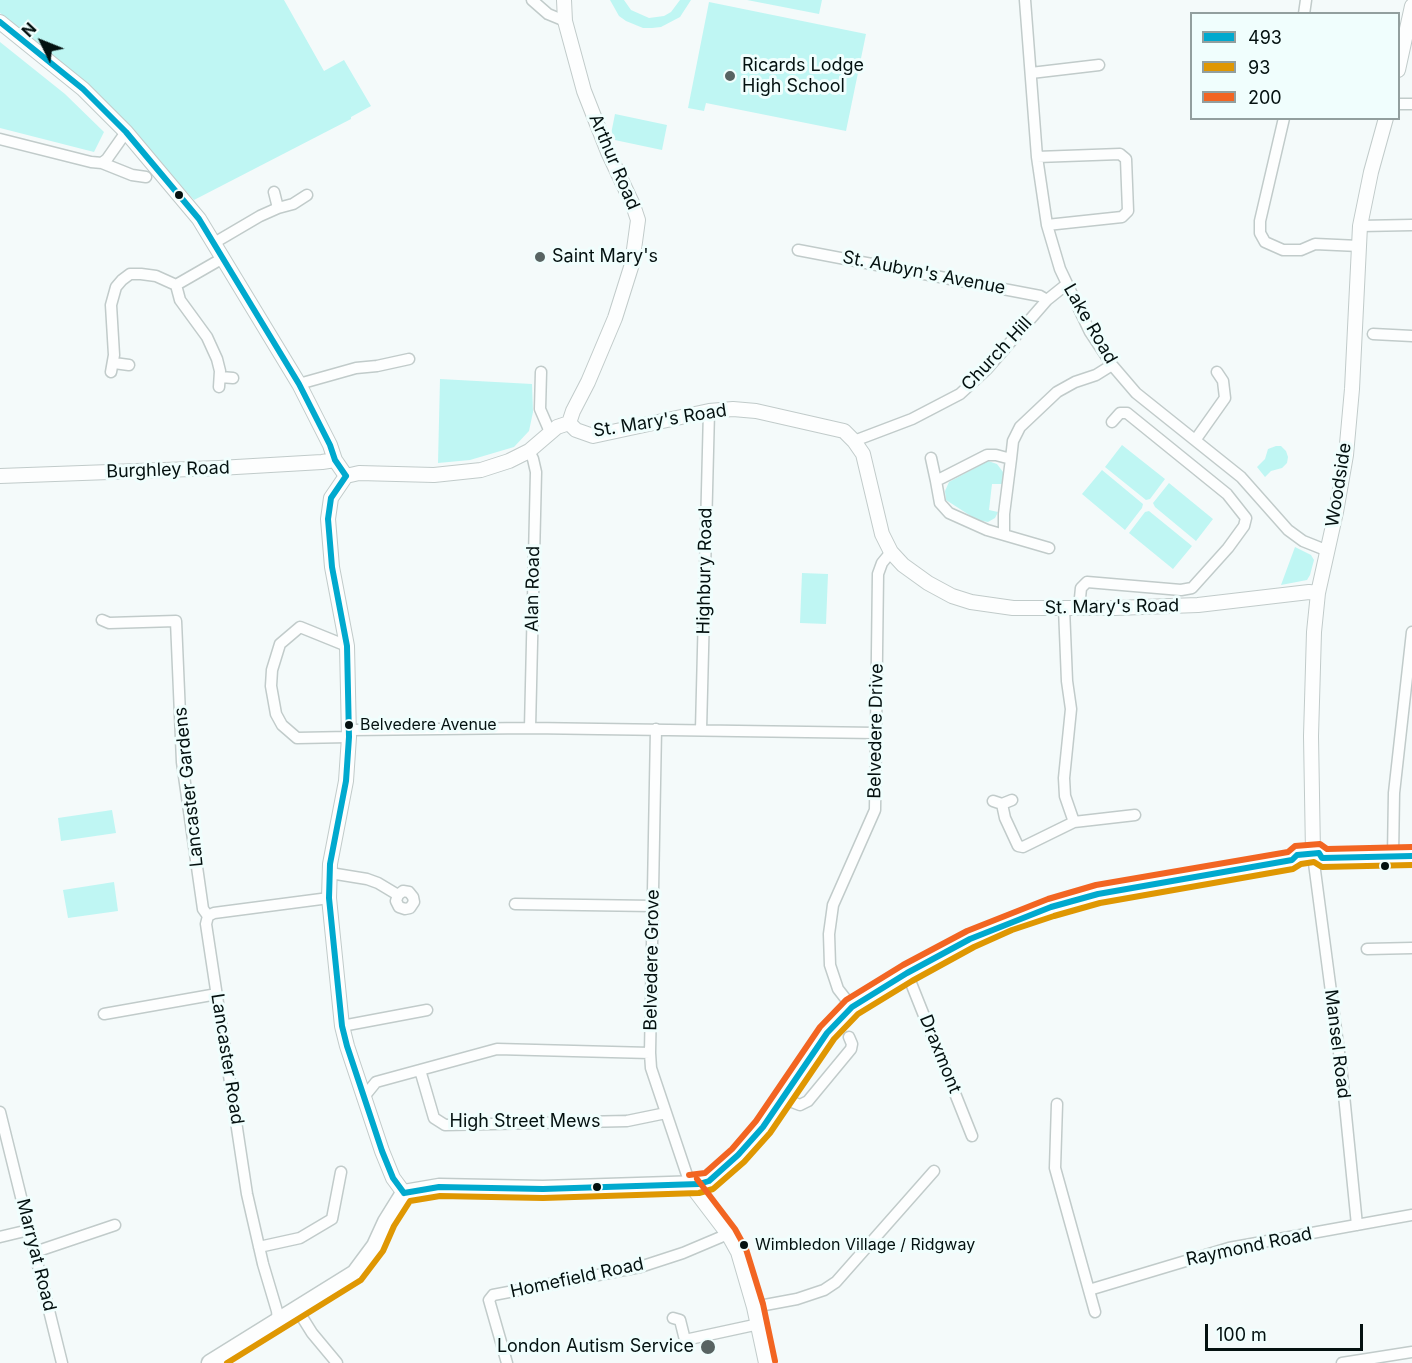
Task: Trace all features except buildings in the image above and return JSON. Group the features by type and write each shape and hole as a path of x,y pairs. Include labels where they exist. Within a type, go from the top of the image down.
{"main road":[{"path":"210,1363 349,1277 362,1265 404,1193 440,1187 543,1189 690,1184 709,1181 738,1155 763,1126 827,1033 852,1007 907,973 970,939 1051,907 1147,884 1292,860 1297,864 1316,858 1412,856"}],"street":[{"path":"532,0 548,14 565,21"},
{"name":"Arthur Road","path":"564,0 565,21 584,91 638,220 632,264 615,318 569,423"},
{"name":"Lake Road","path":"1025,0 1037,157 1047,225 1066,284 1090,332 1112,365 1136,393 1241,477 1288,530 1303,541 1328,551"},
{"path":"1400,61 1412,6"},
{"path":"0,22 83,89 126,132 199,219 299,384 330,445 335,460 346,476 331,498 328,519 332,567 346,646 349,734 346,781 330,873 329,898 342,1026 363,1098 388,1167 404,1193"},
{"path":"1031,73 1099,65"},
{"path":"1284,120 1260,221 1260,233 1264,242 1292,250 1300,250 1315,244 1359,246"},
{"name":"Woodside","path":"1316,858 1311,736 1314,632 1318,593 1346,455 1352,389 1360,226 1371,172 1385,120"},
{"path":"102,163 126,132"},
{"path":"0,139 102,163 132,175 146,177"},
{"path":"1037,157 1120,154 1126,159 1128,211 1122,217 1047,225"},
{"path":"274,192 278,208"},
{"path":"214,243 260,216 293,204 307,195"},
{"path":"1360,226 1412,225"},
{"name":"St. Aubyn's Avenue","path":"798,250 1040,296 1047,300"},
{"path":"176,285 223,258"},
{"path":"129,365 112,367 111,305 116,287 122,280 130,274 141,273 163,278 176,285 180,300 207,337 217,359 220,382 234,378"},
{"name":"Church Hill","path":"855,441 912,419 960,394 987,369 1047,300 1066,284"},
{"path":"1373,334 1412,336"},
{"path":"299,384 356,368 409,359"},
{"path":"1004,533 1004,514 1013,441 1020,427 1057,392 1075,382 1096,375 1112,365"},
{"path":"541,372 540,409 550,432"},
{"path":"1196,439 1225,398 1225,390 1217,372"},
{"name":"St. Mary's Road","path":"346,476 359,472 435,475 481,470 529,452 550,432 569,423 576,430 593,436 709,411 734,409 756,411 835,428 844,431 855,441 866,465 882,534 891,552 916,576 952,596 990,606 1079,608 1198,605 1303,592 1318,593"},
{"name":"Highbury Road","path":"701,730 709,411"},
{"path":"1079,608 1081,588 1088,582 1181,590 1192,588 1244,526 1246,518 1227,494 1127,413 1120,413 1112,423"},
{"name":"Alan Road","path":"529,452 536,472 530,728"},
{"path":"936,480 987,455 1011,459"},
{"path":"931,458 940,503 949,513 987,530 1004,533 1049,548"},
{"name":"Burghley Road","path":"0,476 219,468 335,460"},
{"name":"Belvedere Drive","path":"852,1007 838,989 830,965 829,934 833,905 875,810 878,574 882,562 891,552"},
{"path":"1064,608 1067,681 1071,709 1064,759 1064,778 1065,796 1074,822"},
{"name":"Lancaster Gardens","path":"102,620 109,622 182,621 182,762 203,909 208,916"},
{"path":"346,646 300,627 280,644 275,656 271,686 276,714 282,725 297,738 530,728 876,733"},
{"path":"1393,856 1394,793 1412,632"},
{"name":"Belvedere Grove","path":"656,729 651,1068 690,1184"},
{"path":"1002,802 1005,818 1018,846 1023,847 1074,822 1121,811 1135,815"},
{"name":"Mansel Road","path":"1316,858 1319,907 1342,1075 1357,1224"},
{"path":"330,873 367,879 398,895"},
{"path":"208,916 214,913 329,898"},
{"path":"515,904 653,906"},
{"name":"Lancaster Road","path":"208,916 206,924 247,1194 278,1321"},
{"path":"1367,949 1412,948"},
{"name":"Draxmont","path":"907,973 972,1136"},
{"path":"104,1014 218,994"},
{"path":"342,1026 427,1010"},
{"path":"782,1098 800,1105 808,1101 851,1049 852,1044 849,1038"},
{"path":"363,1098 376,1082 497,1050 650,1053"},
{"name":"High Street Mews","path":"420,1070 434,1118 445,1125 627,1121 666,1113"},
{"path":"1057,1104 1055,1168 1095,1312"},
{"name":"Marryat Road","path":"0,1112 62,1363"},
{"path":"754,1307 797,1299 824,1290 836,1282 933,1171"},
{"path":"259,1247 300,1238 332,1219 341,1172"},
{"path":"690,1184 728,1234 743,1263 759,1324 766,1363"},
{"name":"Raymond Road","path":"1089,1290 1229,1248 1412,1215"},
{"path":"35,1252 115,1225"},
{"path":"0,1237 29,1230"},
{"name":"Homefield Road","path":"507,1363 489,1300 492,1295 640,1267 683,1253 728,1234"},
{"path":"297,1309 312,1333 337,1363"},
{"path":"673,1318 680,1320 685,1340 759,1324"},
{"path":"1342,1363 1412,1352"}],"shaded area":[{"path":"0,0 284,0 324,71 344,60 371,106 351,119 194,200 98,93 0,13"},
{"path":"610,0 624,0 631,10 649,18 664,16 671,12 680,0 691,0 680,17 661,27 643,28 619,16"},
{"path":"747,0 822,0 819,14"},
{"path":"709,2 866,34 846,131 706,103 704,111 688,108"},
{"path":"0,42 65,94 104,132 94,152 0,128"},
{"path":"615,114 667,125 662,150 610,139"},
{"path":"440,379 532,384 533,412 529,431 514,447 470,460 438,463"},
{"path":"1122,445 1165,479 1150,499 1146,500 1105,467"},
{"path":"1281,446 1286,451 1287,463 1282,468 1271,471 1265,477 1257,467 1265,459 1268,449"},
{"path":"988,461 997,464 1003,472 1004,484 992,484 989,510 998,512 995,518 988,522 977,520 946,500 945,491 949,482"},
{"path":"1102,470 1143,504 1125,530 1082,494"},
{"path":"1169,483 1213,519 1196,541 1153,503"},
{"path":"1149,511 1192,546 1173,569 1129,533 1145,512"},
{"path":"1295,547 1311,555 1314,560 1310,575 1307,580 1281,585"},
{"path":"802,573 828,574 826,624 800,623"},
{"path":"112,810 116,833 61,841 58,818"},
{"path":"114,882 118,911 68,918 63,890"}],"transit line":[{"name":"493","path":"0,22 83,89 126,132 199,219 299,384 330,445 335,460 346,476"},
{"name":"493","path":"346,476 331,498 328,519 332,567 347,646 349,737 346,781 330,864 329,898 342,1026 347,1046 382,1151 393,1178 404,1193"},
{"name":"200","path":"689,1175 705,1173 732,1149 756,1121 820,1027 846,1000 903,965 967,931 1048,899 1096,885 1288,852 1295,846 1320,844 1327,849 1412,847"},
{"name":"493","path":"404,1193 439,1187 543,1189 699,1184 709,1181 738,1155 763,1127 827,1033 852,1007 907,973 970,939 1051,907 1098,894 1292,860 1297,855 1319,853 1322,858 1412,856"},
{"name":"93","path":"227,1363 361,1280 383,1251 394,1226 410,1201 440,1196 543,1198 699,1193 713,1189 744,1162 770,1133 834,1039 858,1014 974,947 1012,930 1100,903 1293,869 1301,864 1314,862 1322,867 1412,865"},
{"name":"200","path":"697,1179 735,1229 746,1249 763,1304 775,1361"}],"place":[{"name":"Ricards Lodge High School","path":"730,76"},
{"name":"Saint Mary's","path":"540,257"},
{"name":"Belvedere Avenue","path":"349,725"},
{"name":"Wimbledon Village / Ridgway","path":"744,1245"},
{"name":"London Autism Service","path":"708,1347"}]}
